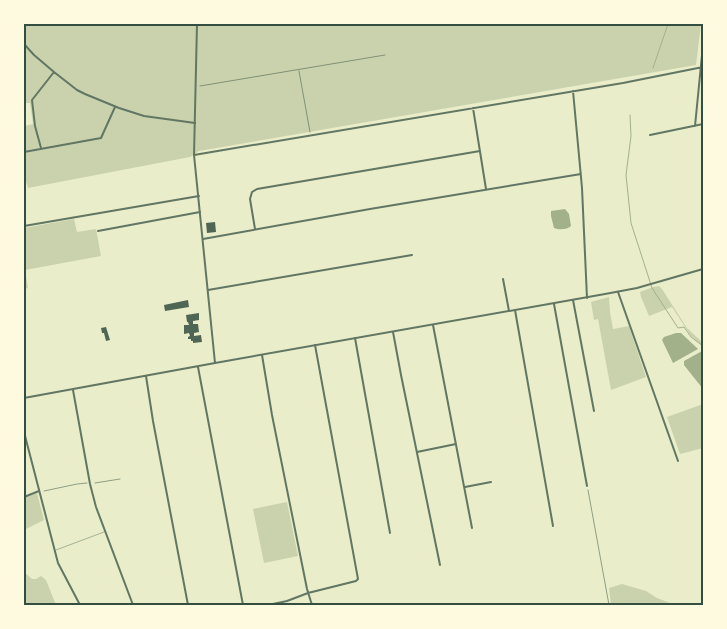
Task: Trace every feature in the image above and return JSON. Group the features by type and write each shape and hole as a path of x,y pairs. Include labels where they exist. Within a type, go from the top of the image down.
{"street":[{"path":"197,24 194,155 215,363"},
{"path":"24,44 34,55 77,90 115,107 144,116 195,122"},
{"path":"695,126 703,45"},
{"path":"194,155 623,83 702,67"},
{"path":"41,148 35,126 32,100 54,72"},
{"path":"573,91 581,174 587,298"},
{"path":"24,152 101,138 115,107"},
{"path":"473,108 486,189"},
{"path":"650,135 703,124"},
{"path":"255,230 250,199 252,192 257,189 480,151"},
{"path":"203,239 581,174"},
{"path":"24,226 198,196"},
{"path":"98,231 200,212"},
{"path":"208,290 412,256"},
{"path":"24,398 262,354 587,298 618,292 703,269"},
{"path":"503,279 509,311"},
{"path":"618,292 678,461"},
{"path":"573,300 594,410"},
{"path":"554,304 586,486"},
{"path":"515,310 553,526"},
{"path":"433,325 472,528"},
{"path":"393,332 440,565"},
{"path":"355,338 390,534"},
{"path":"268,605 356,582 358,577 315,345"},
{"path":"262,354 272,415 312,605"},
{"path":"198,367 243,605"},
{"path":"146,376 188,605"},
{"path":"73,390 96,507 133,605"},
{"path":"24,432 58,563 80,605"},
{"path":"417,452 456,444"},
{"path":"465,487 490,482"},
{"path":"24,496 39,492"}],"lane":[{"path":"54,550 106,532"}],"path":[{"path":"196,87 385,54"},
{"path":"299,70 310,136"},
{"path":"39,492 77,484 90,484 120,479"},
{"path":"586,486 588,488 609,605"}],"shaded area":[{"path":"24,24 701,24 696,65 199,151 190,157 28,188 24,174 24,126 33,124 30,103 24,103"},
{"path":"565,209 569,214 571,226 563,229 554,228 551,211"},
{"path":"74,219 77,232 96,229 101,256 25,270 28,288 24,289 24,228"},
{"path":"659,286 687,328 703,343 702,346 691,336 672,307 649,316 640,292"},
{"path":"609,297 613,329 629,326 646,377 611,390 598,319 594,320 591,302"},
{"path":"681,333 698,349 673,363 662,340 664,337"},
{"path":"702,351 703,389 684,365 684,361"},
{"path":"703,404 703,448 680,454 667,417"},
{"path":"37,493 44,520 24,530 24,498"},
{"path":"287,502 298,556 264,563 253,509"},
{"path":"24,572 32,579 41,576 46,580 56,605 24,605"},
{"path":"622,584 646,591 670,603 611,605 609,588"}],"building":[{"path":"215,222 216,232 207,233 206,223"},
{"path":"188,300 189,307 165,311 164,305"},
{"path":"199,313 199,320 193,321 193,324 198,324 199,332 194,333 194,336 201,335 202,342 193,343 191,339 188,339 189,333 184,334 184,325 189,325 186,315"},
{"path":"106,327 110,340 106,341 101,328"}],"waterway":[{"path":"653,68 668,24"},
{"path":"630,115 631,136 626,175 631,223 652,288 678,328 684,327 691,337 703,346"}]}
